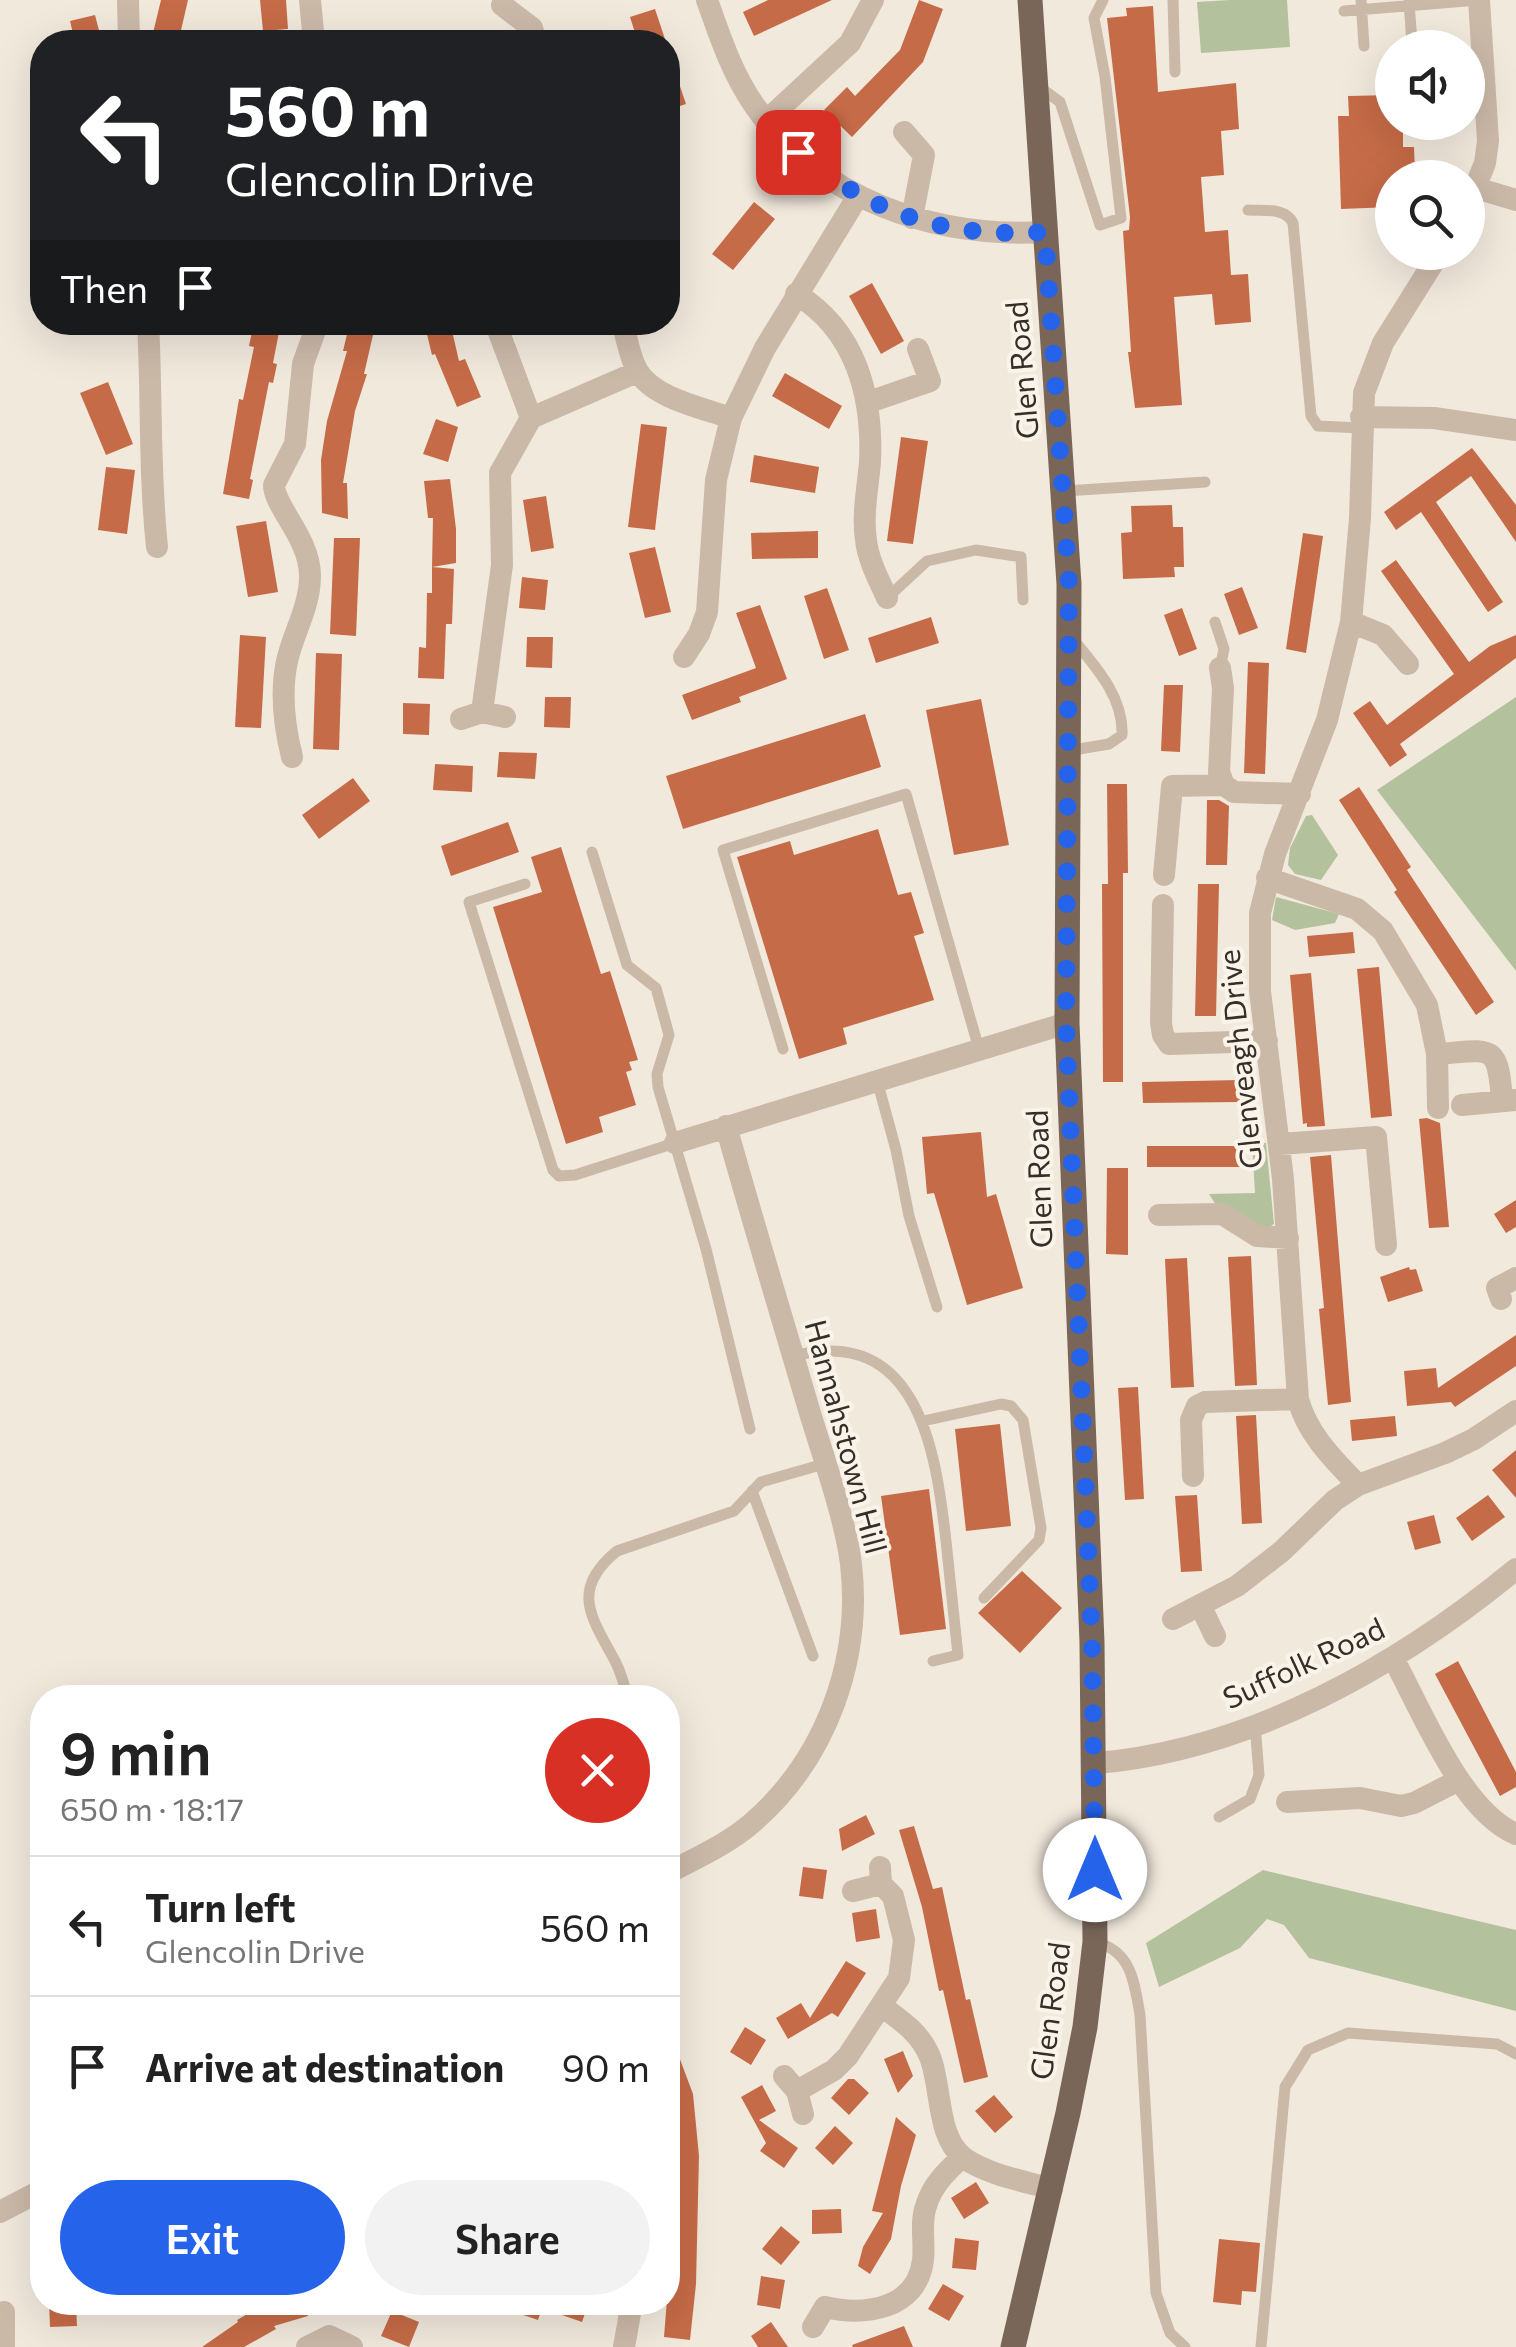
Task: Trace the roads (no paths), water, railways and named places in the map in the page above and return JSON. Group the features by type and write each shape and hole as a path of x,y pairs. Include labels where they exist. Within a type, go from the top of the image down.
{"main road":[{"name":"Glen Road","path":"1013,2347 1052,2189 1085,2027 1095,1942 1096,1763 1066,1023 1069,635 1065,491 1030,0"}],"street":[{"path":"128,0 129,30"},
{"path":"310,0 313,30"},
{"path":"707,0 736,75 766,121 798,152 858,196 912,218 970,231 1045,232"},
{"path":"766,121 850,43 873,0"},
{"path":"1479,0 1488,142 1483,160"},
{"path":"502,5 533,30"},
{"path":"904,132 924,155 912,218"},
{"path":"684,657 707,612 716,480 731,418 764,348 858,196"},
{"path":"1485,198 1516,200"},
{"name":"Glenveagh Drive","path":"1358,1485 1321,1444 1298,1400 1280,1144 1258,967 1260,913 1267,878 1327,720 1351,622 1360,518 1364,393 1383,343 1429,270"},
{"path":"796,294 827,316 841,335 869,402 866,540 887,598"},
{"path":"149,335 150,480 157,547"},
{"path":"292,756 285,715 286,671 304,613 310,576 300,534 274,492 274,484 294,444 303,364 313,335"},
{"path":"500,335 531,418"},
{"path":"626,335 638,372 655,388 731,418"},
{"path":"869,402 930,382 918,348"},
{"path":"483,716 502,565 500,474 531,418 638,372"},
{"path":"1361,422 1434,418 1516,430"},
{"path":"1351,622 1383,635 1408,664"},
{"path":"1220,668 1223,688 1219,772 1224,785 1234,792 1300,794"},
{"path":"1164,875 1172,786 1224,785"},
{"path":"1267,878 1372,919 1427,1005 1437,1054 1438,1108"},
{"path":"1163,906 1163,1035 1170,1044 1267,1042"},
{"path":"675,1142 1066,1023"},
{"path":"1437,1054 1485,1052 1500,1066 1509,1101 1462,1105"},
{"name":"Hannahstown Hill","path":"680,1866 752,1824 787,1786 827,1724 841,1682 853,1616 850,1561 726,1126"},
{"path":"1280,1144 1376,1136 1386,1245"},
{"path":"1159,1215 1222,1214 1257,1236 1288,1238"},
{"path":"1502,1299 1497,1288 1516,1278"},
{"path":"1194,1476 1192,1420 1197,1406 1206,1402 1298,1400"},
{"path":"1173,1618 1256,1573 1311,1521 1358,1485 1445,1453 1516,1411"},
{"name":"Suffolk Road","path":"1096,1763 1176,1748 1256,1724 1393,1658 1516,1569"},
{"path":"1200,1605 1215,1636"},
{"path":"1393,1658 1459,1780 1481,1810 1516,1834"},
{"path":"1287,1802 1360,1798 1401,1806 1459,1780"},
{"path":"795,2094 834,2070 883,2007 899,1978 904,1940 893,1896 880,1876 853,1892"},
{"path":"883,2007 920,2038 930,2056 947,2133 962,2156 1052,2189"},
{"path":"812,2327 825,2307 862,2313 876,2311 910,2289 922,2265 924,2209 938,2182 962,2156"},
{"path":"0,2212 30,2196"},
{"path":"4,2347 8,2311"},
{"path":"624,2347 630,2315"},
{"path":"307,2347 330,2336 352,2347"}],"lane":[{"path":"1035,83 1060,102 1100,225 1121,218 1106,78 1094,18 1104,0"},
{"path":"1173,0 1175,72"},
{"path":"1344,12 1362,5 1479,0"},
{"path":"1410,3 1411,30"},
{"path":"1362,5 1364,46"},
{"path":"1248,210 1280,211 1294,222 1311,416 1318,426 1361,422"},
{"path":"1065,491 1205,482"},
{"path":"887,598 927,561 976,550 1021,557 1023,600"},
{"path":"1214,622 1224,650 1220,668"},
{"path":"1068,751 1109,744 1122,735 1123,716 1098,670 1069,635"},
{"path":"783,1049 723,850 906,794 979,1048"},
{"path":"592,852 627,965 656,988 669,1035 658,1087 706,1250 750,1429"},
{"path":"525,884 469,902 553,1170 559,1176 575,1175 675,1142"},
{"path":"877,1080 909,1216 937,1307"},
{"path":"793,1356 824,1350 872,1360 902,1386 923,1421 939,1480 958,1655 933,1660"},
{"path":"923,1421 1001,1404 1010,1406 1022,1420 1040,1540 984,1598"},
{"path":"623,1685 616,1664 593,1626 589,1609 594,1575 616,1551 734,1511 761,1482 824,1464"},
{"path":"752,1490 813,1656"},
{"path":"1218,1817 1250,1799 1260,1775 1256,1724"},
{"path":"1095,1942 1112,1946 1132,1972 1140,2015 1156,2293 1170,2332 1184,2347"},
{"path":"1261,2347 1284,2087 1308,2050 1348,2033 1498,2044 1516,2054"}]}
